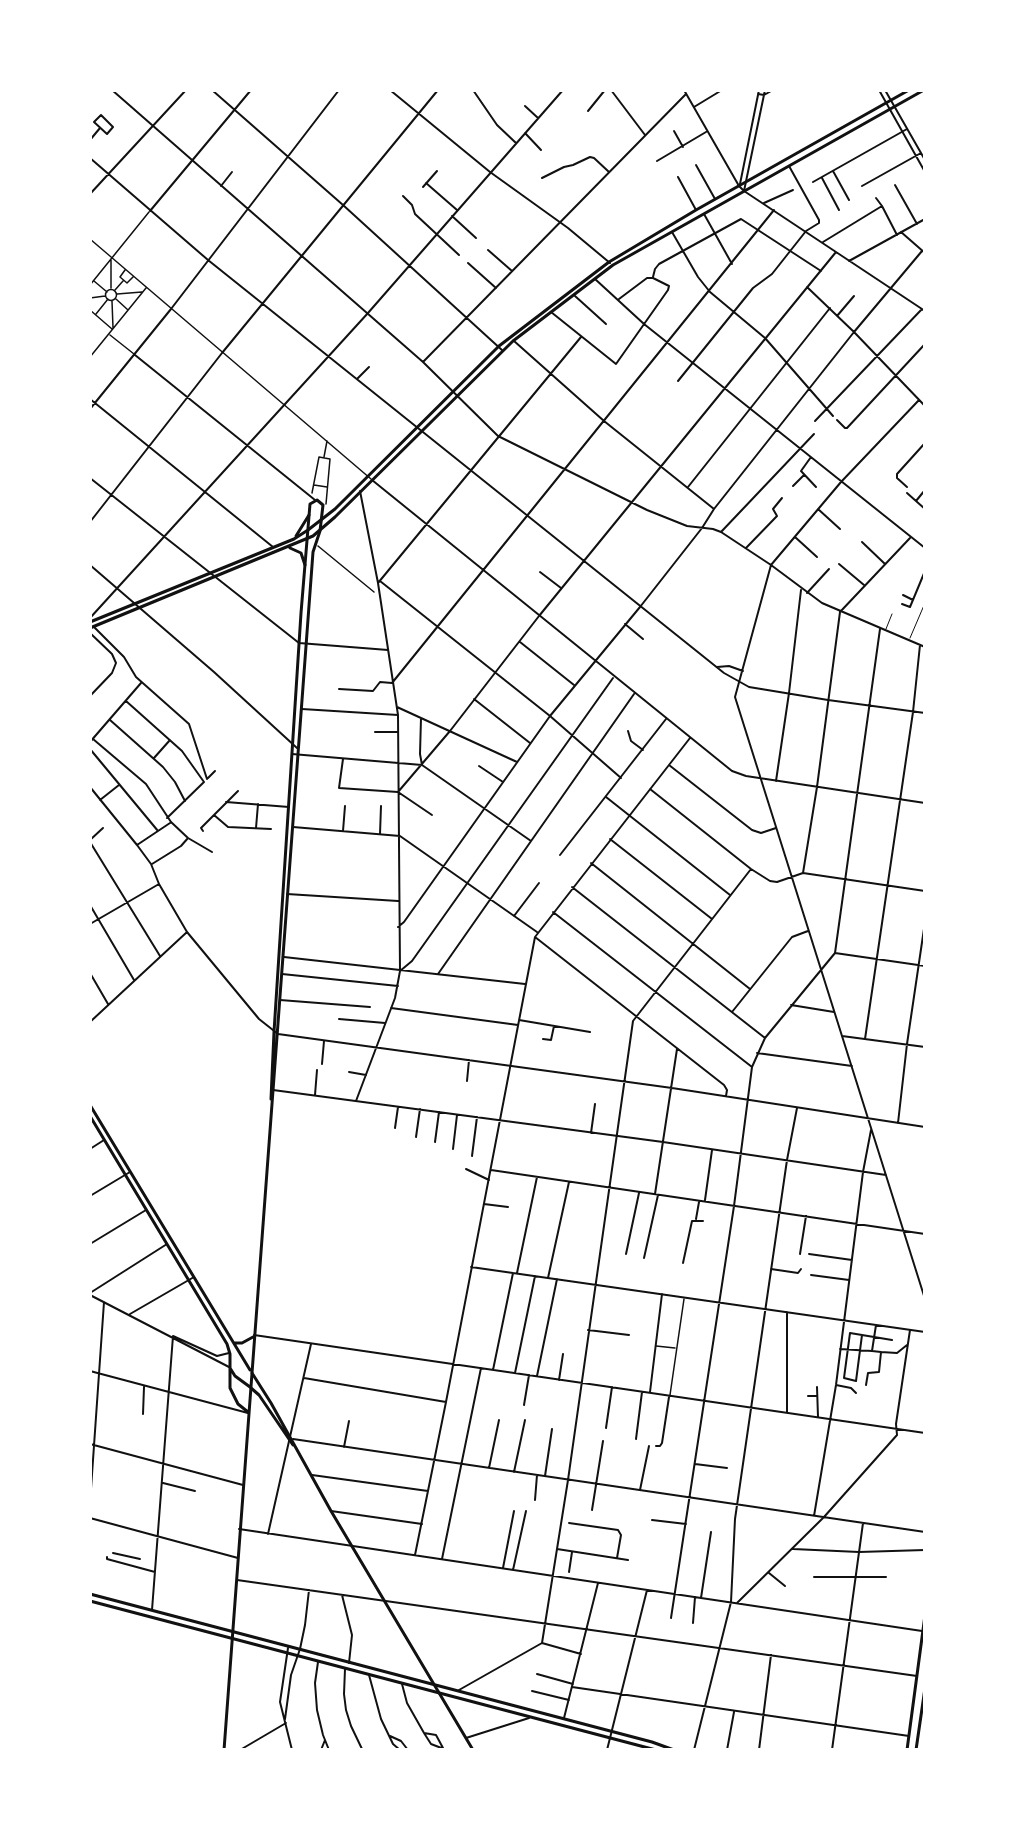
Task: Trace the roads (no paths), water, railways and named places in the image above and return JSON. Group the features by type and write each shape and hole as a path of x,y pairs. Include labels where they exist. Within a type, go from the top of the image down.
{"main road":[{"path":"90,620 211,573 308,531 322,520 499,346 622,252 909,90"},
{"path":"92,627 307,539 320,531 513,341 613,265 924,90"},
{"path":"224,1750 272,1099 299,642 310,504 315,500 321,502 323,506 322,520 313,552 284,957 276,1033"},
{"path":"294,538 309,515"},
{"path":"285,548 298,551 305,565"},
{"path":"90,1106 251,1372 473,1750"},
{"path":"90,1116 227,1344 230,1352 229,1382 232,1395 248,1413"},
{"path":"157,1228 162,1224"},
{"path":"234,1344 246,1341 254,1335"},
{"path":"229,1367 235,1376 259,1395 291,1441"},
{"path":"90,1594 564,1718 674,1750"},
{"path":"90,1601 656,1750"},
{"path":"907,1750 925,1615"},
{"path":"916,1750 925,1688"}],"street":[{"path":"112,90 423,362 498,436 631,503 687,526 721,532 771,565 801,589 840,612 925,647"},
{"path":"90,194 186,90"},
{"path":"212,90 343,205 503,351"},
{"path":"90,285 251,90"},
{"path":"90,409 171,309 339,90"},
{"path":"390,90 490,172 613,265"},
{"path":"90,522 262,303 438,90"},
{"path":"473,90 497,125 516,143"},
{"path":"588,111 605,90"},
{"path":"610,90 645,135"},
{"path":"684,90 744,190 924,310 877,355 815,421"},
{"path":"694,107 722,90"},
{"path":"740,186 759,90"},
{"path":"744,190 765,90"},
{"path":"758,94 764,95 773,90"},
{"path":"879,90 925,172"},
{"path":"885,90 925,160"},
{"path":"90,620 368,313 560,91"},
{"path":"423,362 686,94"},
{"path":"525,106 538,118"},
{"path":"101,115 113,127 107,134 100,128 94,122 101,115"},
{"path":"90,140 100,128"},
{"path":"813,182 907,129"},
{"path":"674,131 683,147"},
{"path":"657,161 707,131"},
{"path":"525,133 541,150"},
{"path":"861,186 921,153"},
{"path":"542,178 590,157 609,172"},
{"path":"90,158 208,260 716,668 740,684 870,707 925,713"},
{"path":"696,165 715,199"},
{"path":"678,381 753,288 770,275 806,231 818,224 819,220 789,166"},
{"path":"423,187 437,171"},
{"path":"833,171 849,200"},
{"path":"221,186 232,172"},
{"path":"678,177 696,210"},
{"path":"822,178 839,210"},
{"path":"426,183 457,210"},
{"path":"895,185 917,224"},
{"path":"764,203 793,190"},
{"path":"403,196 412,205 415,214 459,255"},
{"path":"876,198 897,235"},
{"path":"823,242 882,206"},
{"path":"392,682 710,292 774,210"},
{"path":"704,214 732,264"},
{"path":"452,216 476,238"},
{"path":"653,278 657,266 741,219 821,271"},
{"path":"849,261 925,219"},
{"path":"672,232 710,292 765,338 833,416"},
{"path":"398,927 444,867 530,743 574,685 640,607 854,332 924,252 901,232"},
{"path":"90,239 367,476 732,771 741,775 776,781 925,803"},
{"path":"488,250 512,271"},
{"path":"399,792 450,731 561,588 836,252"},
{"path":"111,289 112,259"},
{"path":"468,263 496,288"},
{"path":"126,270 120,277 127,283 133,276"},
{"path":"551,312 616,363 669,288 668,284 647,278 618,299"},
{"path":"595,279 691,363 925,548"},
{"path":"115,291 124,280"},
{"path":"94,281 106,292 108,300 116,299"},
{"path":"807,287 877,355 894,376 925,406"},
{"path":"90,357 147,288"},
{"path":"111,289 117,294 116,299"},
{"path":"106,292 111,289"},
{"path":"117,294 143,292"},
{"path":"574,295 606,324"},
{"path":"90,298 106,296"},
{"path":"837,316 854,296"},
{"path":"116,299 128,310"},
{"path":"95,315 108,300"},
{"path":"112,301 113,329"},
{"path":"687,487 830,309"},
{"path":"90,310 113,329"},
{"path":"109,334 315,500"},
{"path":"379,582 581,336"},
{"path":"513,341 604,421 714,509"},
{"path":"837,420 847,428 925,344"},
{"path":"357,379 369,367"},
{"path":"90,399 273,547"},
{"path":"919,400 841,482 771,565 735,697 925,1299"},
{"path":"721,532 814,434"},
{"path":"324,458 327,441"},
{"path":"907,487 897,478 897,474 925,443"},
{"path":"312,493 319,457 330,459 326,504"},
{"path":"811,457 801,470 816,487"},
{"path":"794,486 804,475"},
{"path":"90,478 299,642 388,650"},
{"path":"314,485 328,488"},
{"path":"916,501 925,490"},
{"path":"356,1101 391,1008 400,970 398,715 379,582 360,491"},
{"path":"907,493 925,509"},
{"path":"746,548 777,516 773,508 782,498"},
{"path":"818,509 840,529"},
{"path":"795,537 817,557"},
{"path":"803,873 840,612 910,537"},
{"path":"862,542 885,564"},
{"path":"318,546 374,592"},
{"path":"839,564 864,585"},
{"path":"90,565 299,749"},
{"path":"807,593 829,569"},
{"path":"902,604 910,607 925,571"},
{"path":"540,572 561,588"},
{"path":"379,582 550,716 621,778"},
{"path":"776,781 801,589"},
{"path":"903,595 913,600"},
{"path":"625,624 643,639"},
{"path":"92,627 124,657 133,675 189,724 206,781"},
{"path":"671,1618 734,1206 752,1067 765,1038 835,953 880,629"},
{"path":"90,633 116,660 115,668 90,696"},
{"path":"519,642 574,685"},
{"path":"865,1039 913,712 920,645"},
{"path":"112,654 116,649"},
{"path":"716,668 729,666 743,670"},
{"path":"400,970 412,961 614,677"},
{"path":"339,689 374,691 380,682 392,682"},
{"path":"90,742 141,683"},
{"path":"438,974 634,694"},
{"path":"474,699 530,743"},
{"path":"126,701 187,755 206,781"},
{"path":"397,706 517,762"},
{"path":"302,709 398,715"},
{"path":"421,718 422,765"},
{"path":"560,855 666,719"},
{"path":"110,720 170,775 185,801"},
{"path":"628,731 631,741 643,750"},
{"path":"375,732 398,732"},
{"path":"415,1555 535,937 690,738"},
{"path":"93,739 146,784 171,822 188,838 212,852"},
{"path":"154,758 170,740"},
{"path":"90,749 158,831"},
{"path":"292,754 422,765 531,841"},
{"path":"344,758 339,788 399,792 432,815"},
{"path":"669,765 752,830 761,833 776,828"},
{"path":"479,766 503,782"},
{"path":"168,818 215,771"},
{"path":"100,800 119,785"},
{"path":"90,787 151,864 159,884 187,932 259,1019 276,1033 672,1088 925,1127"},
{"path":"650,789 772,882 803,873 925,891"},
{"path":"203,831 200,828 238,791"},
{"path":"606,797 730,895"},
{"path":"226,802 289,807"},
{"path":"256,828 258,804"},
{"path":"343,831 345,806"},
{"path":"380,834 381,806"},
{"path":"214,815 228,827 271,829"},
{"path":"137,845 171,822"},
{"path":"293,827 400,836 537,932"},
{"path":"103,828 90,841 160,956"},
{"path":"151,864 181,846 188,838"},
{"path":"610,839 712,919"},
{"path":"591,863 750,989"},
{"path":"542,1643 558,1549 633,1021 751,868"},
{"path":"514,916 539,883"},
{"path":"90,924 159,884"},
{"path":"572,887 765,1038"},
{"path":"283,893 398,901"},
{"path":"90,905 134,980"},
{"path":"553,912 752,1067"},
{"path":"898,1123 925,922"},
{"path":"732,1012 792,937 808,931"},
{"path":"90,1022 187,932"},
{"path":"535,937 724,1085 727,1090 726,1096"},
{"path":"835,953 925,966"},
{"path":"284,957 525,984"},
{"path":"90,973 108,1004"},
{"path":"282,974 398,986"},
{"path":"280,1000 370,1007"},
{"path":"791,1005 834,1012"},
{"path":"391,1008 518,1024"},
{"path":"339,1019 385,1023"},
{"path":"519,1020 590,1032"},
{"path":"543,1039 551,1040 554,1026"},
{"path":"842,1036 925,1047"},
{"path":"322,1064 324,1041"},
{"path":"644,1258 678,1048"},
{"path":"757,1053 852,1066"},
{"path":"467,1081 470,1060"},
{"path":"315,1095 317,1070"},
{"path":"349,1072 366,1075"},
{"path":"272,1090 663,1142 886,1175"},
{"path":"591,1133 595,1104"},
{"path":"395,1128 398,1107"},
{"path":"694,1750 731,1602 737,1504 779,1212 797,1107"},
{"path":"416,1137 420,1110"},
{"path":"435,1142 439,1112"},
{"path":"453,1149 457,1115"},
{"path":"472,1156 477,1117"},
{"path":"814,1516 836,1385 863,1172 872,1128"},
{"path":"90,1149 104,1140"},
{"path":"705,1201 712,1150"},
{"path":"466,1169 489,1180"},
{"path":"491,1170 925,1234"},
{"path":"90,1196 130,1172"},
{"path":"493,1370 537,1177"},
{"path":"548,1278 569,1182"},
{"path":"626,1254 639,1192"},
{"path":"683,1263 699,1201"},
{"path":"484,1204 508,1207"},
{"path":"90,1244 147,1210"},
{"path":"800,1254 806,1216"},
{"path":"696,1219 703,1221"},
{"path":"167,1244 90,1294 168,1335 217,1356 230,1352"},
{"path":"809,1254 852,1260"},
{"path":"471,1267 925,1332"},
{"path":"771,1269 798,1273 801,1269"},
{"path":"811,1275 849,1280"},
{"path":"515,1373 535,1276"},
{"path":"130,1314 194,1277"},
{"path":"537,1376 557,1279"},
{"path":"650,1393 662,1294"},
{"path":"656,1446 661,1444 684,1297"},
{"path":"90,1503 92,1445 104,1302"},
{"path":"787,1312 787,1413"},
{"path":"872,1351 876,1325"},
{"path":"588,1330 629,1335"},
{"path":"737,1603 824,1517 897,1435 896,1424 910,1330"},
{"path":"862,1335 856,1381 844,1378 850,1333 862,1335 892,1340"},
{"path":"254,1335 925,1433"},
{"path":"173,1337 229,1367"},
{"path":"152,1610 173,1337"},
{"path":"268,1534 291,1441 311,1344"},
{"path":"840,1349 897,1353 908,1345"},
{"path":"655,1346 677,1348"},
{"path":"866,1385 868,1373 879,1372 881,1352"},
{"path":"559,1380 563,1354"},
{"path":"442,1559 481,1368"},
{"path":"90,1371 248,1413"},
{"path":"524,1405 529,1375"},
{"path":"303,1378 446,1402"},
{"path":"836,1385 851,1388 856,1393"},
{"path":"143,1414 144,1386"},
{"path":"606,1428 612,1387"},
{"path":"818,1387 818,1417"},
{"path":"636,1439 642,1392"},
{"path":"808,1396 818,1396"},
{"path":"489,1468 499,1420"},
{"path":"514,1472 525,1420"},
{"path":"344,1447 349,1421"},
{"path":"545,1476 552,1429"},
{"path":"291,1441 925,1532"},
{"path":"592,1510 603,1441"},
{"path":"92,1445 243,1485"},
{"path":"640,1490 649,1446"},
{"path":"695,1464 727,1468"},
{"path":"310,1475 428,1491"},
{"path":"535,1500 537,1475"},
{"path":"162,1483 195,1491"},
{"path":"331,1511 422,1524"},
{"path":"503,1568 514,1511"},
{"path":"513,1570 526,1511"},
{"path":"90,1518 238,1558"},
{"path":"652,1520 686,1524"},
{"path":"569,1523 618,1530 621,1535 617,1558"},
{"path":"832,1750 863,1523"},
{"path":"239,1529 850,1620 924,1628"},
{"path":"701,1598 711,1532"},
{"path":"558,1549 628,1560"},
{"path":"793,1549 859,1552 925,1550"},
{"path":"568,1572 572,1552"},
{"path":"113,1553 140,1560"},
{"path":"121,1563 123,1556"},
{"path":"107,1557 107,1559 155,1572"},
{"path":"769,1573 785,1586"},
{"path":"814,1576 886,1577"},
{"path":"236,1580 917,1676"},
{"path":"564,1718 598,1582"},
{"path":"285,1719 288,1692 296,1656 300,1649 309,1590"},
{"path":"607,1750 647,1590"},
{"path":"342,1594 352,1641 349,1663"},
{"path":"693,1623 695,1597"},
{"path":"458,1691 542,1643 580,1654"},
{"path":"289,1647 280,1702 292,1750"},
{"path":"759,1750 771,1655"},
{"path":"318,1662 316,1698 320,1724 329,1750"},
{"path":"345,1669 346,1710 362,1750 369,1750"},
{"path":"537,1674 572,1685 621,1695 909,1736"},
{"path":"369,1675 381,1719 393,1744 400,1750"},
{"path":"402,1684 407,1703 423,1733 431,1744 444,1749"},
{"path":"532,1690 568,1700"},
{"path":"727,1750 734,1711"},
{"path":"466,1738 530,1718"},
{"path":"240,1750 286,1723"},
{"path":"423,1733 435,1735 444,1749"},
{"path":"390,1736 401,1742 408,1750"},
{"path":"321,1750 325,1740"}],"lane":[{"path":"909,640 925,603"},
{"path":"885,631 892,614"}]}
